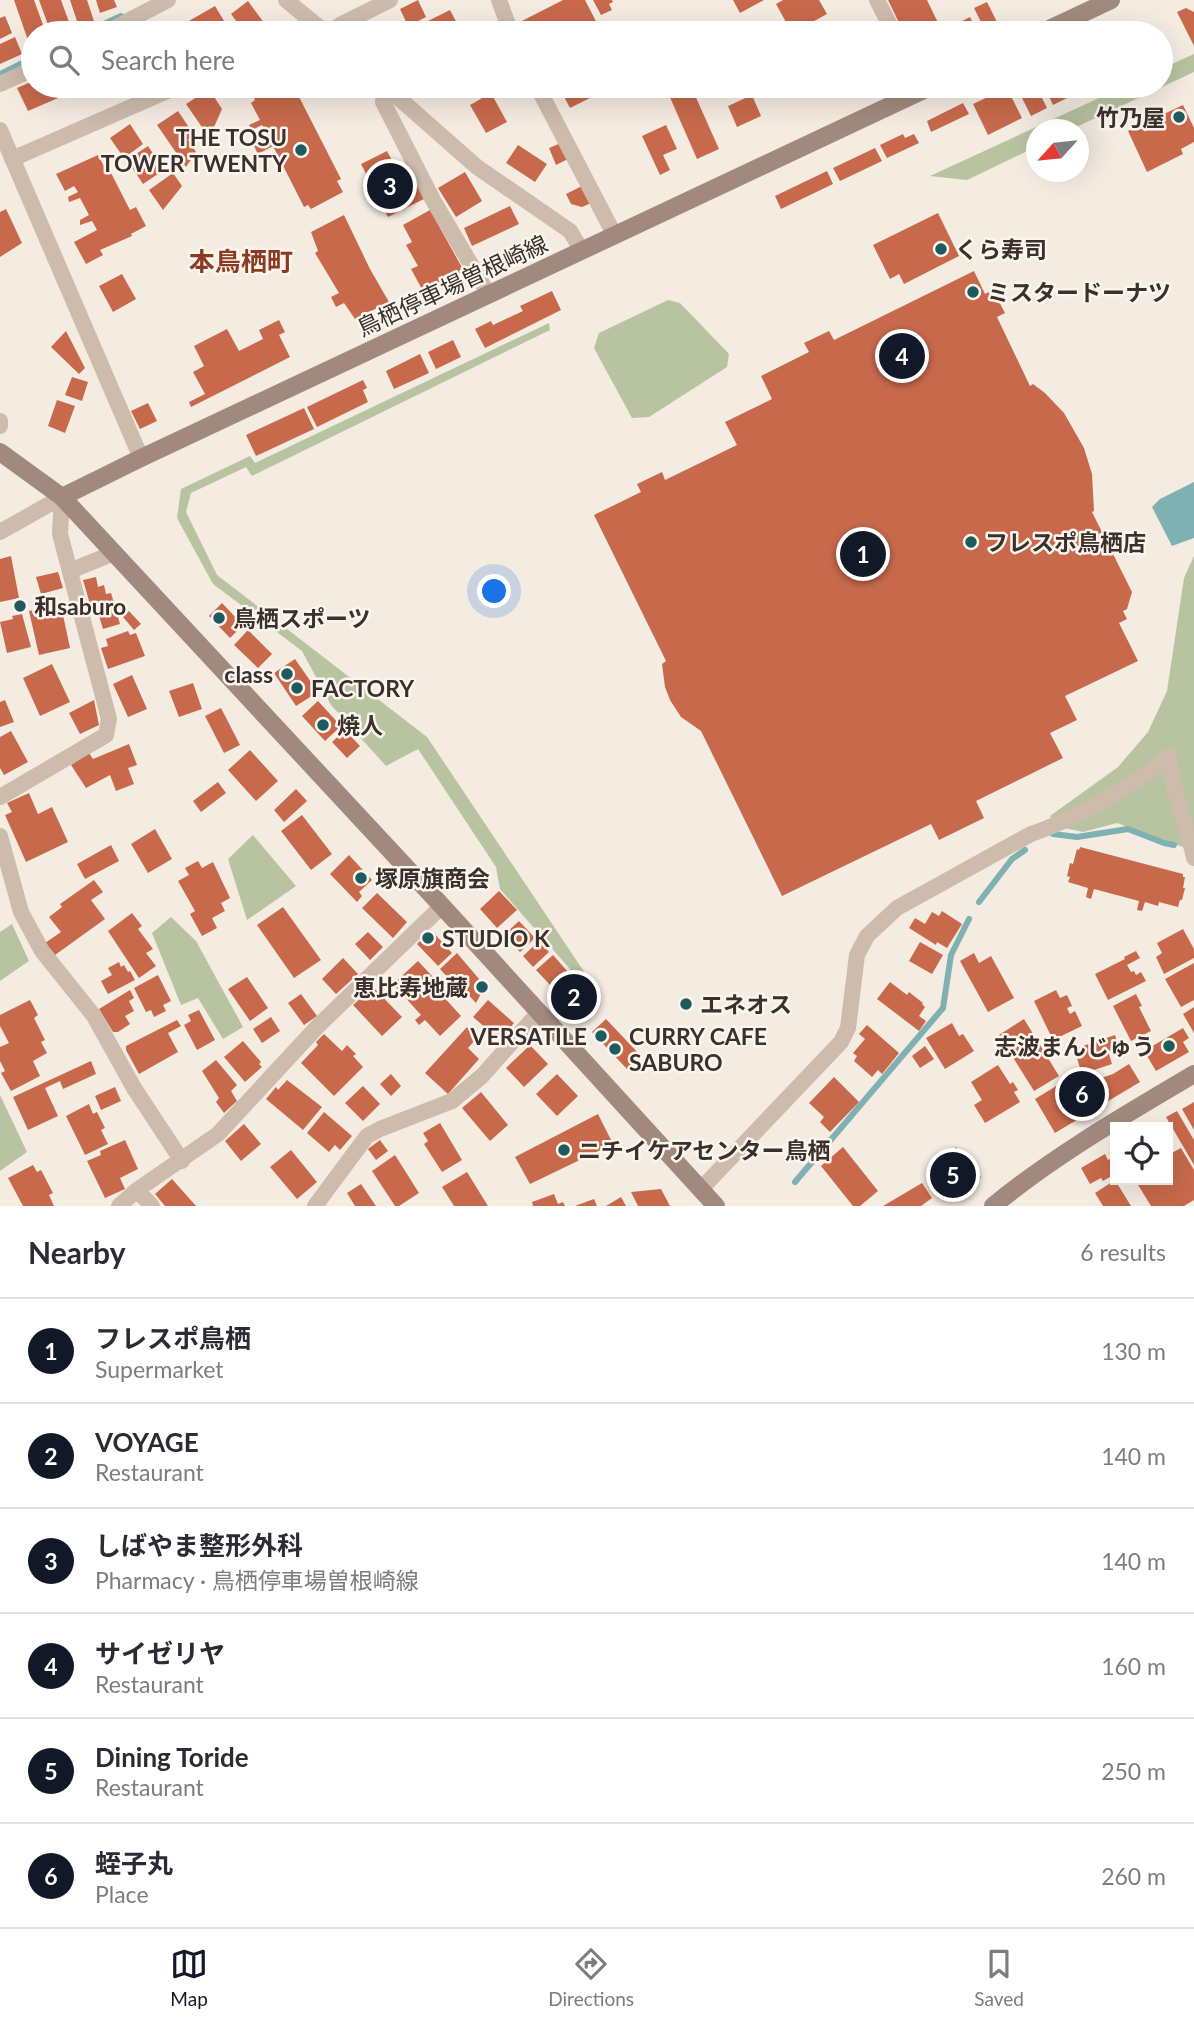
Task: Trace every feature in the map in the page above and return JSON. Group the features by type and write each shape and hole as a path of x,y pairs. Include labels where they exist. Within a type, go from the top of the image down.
{"street":[{"path":"128,21 168,0"},
{"path":"286,0 312,21"},
{"path":"348,21 390,0"},
{"path":"499,0 507,21"},
{"path":"877,0 888,21"},
{"path":"1066,21 1111,0"},
{"path":"0,85 21,75"},
{"path":"12,159 152,98"},
{"path":"384,98 383,102 433,200 489,295"},
{"path":"399,98 477,167 570,230 582,251"},
{"path":"543,98 615,236"},
{"name":"鳥栖停車場曽根崎線","path":"62,497 141,457 615,236 901,98"},
{"path":"0,130 141,457"},
{"path":"0,421 0,426"},
{"path":"0,452 62,497 716,1206"},
{"path":"0,532 62,497"},
{"path":"0,797 106,734 109,719 60,534 62,497"},
{"path":"70,571 114,553"},
{"path":"701,1189 841,1042 848,1028 857,955 867,936 897,908 1031,834 1055,826 1150,772 1169,756 1178,806 1194,858"},
{"path":"0,836 21,912 42,951 94,1016 134,1088 182,1161"},
{"path":"119,1206 218,1134 318,1026 442,906"},
{"path":"315,1206 367,1136 452,1101 482,1076 539,1012"},
{"path":"993,1206 1045,1166 1194,1074"},
{"path":"137,1191 152,1206"}],"green space":[{"path":"1194,54 1194,72 1173,82 1173,64"},
{"path":"1099,98 1138,98 1089,121 1054,119"},
{"path":"1026,132 1026,152 967,180 930,176"},
{"path":"668,300 680,303 729,354 727,367 649,417 632,418 594,348 599,333"},
{"path":"549,323 550,330 252,476 246,467 191,493 186,512 217,575 427,737 595,988 590,992 500,889 496,867 418,749 386,766 331,705 302,651 213,584 177,518 181,489 250,456 255,463"},
{"path":"1194,556 1194,851 1117,823 1083,832 1055,826 1050,816 1118,767 1148,732 1167,691 1184,578"},
{"path":"253,835 296,886 247,920 228,859"},
{"path":"171,917 196,941 243,1027 223,1039 198,998 181,1005 152,933"},
{"path":"12,924 29,961 0,981 0,932"},
{"path":"0,1095 27,1152 0,1171"}],"water":[{"path":"1194,482 1194,538 1172,546 1152,507 1160,499"}],"building":[{"path":"14,0 34,0 42,21 21,21"},
{"path":"39,0 61,0 69,21 47,21"},
{"path":"70,0 87,0 94,21 77,21"},
{"path":"96,0 114,0 117,7 100,13"},
{"path":"418,0 426,17 418,21 406,21 400,9"},
{"path":"563,0 585,0 596,21 522,21"},
{"path":"593,0 612,0 609,4 612,10 601,15"},
{"path":"733,0 764,0 740,13"},
{"path":"783,0 819,0 827,14 814,21 785,21 776,4"},
{"path":"888,0 927,0 937,21 898,21"},
{"path":"248,1 263,21 236,21 231,14"},
{"path":"987,2 996,21 980,21 974,8"},
{"path":"215,6 224,21 189,21"},
{"path":"1186,8 1194,12 1194,46 1177,12"},
{"path":"450,10 456,21 428,21"},
{"path":"5,16 12,33 0,39 0,18"},
{"path":"15,37 21,54 0,64 0,44"},
{"path":"22,98 58,98 28,111"},
{"path":"195,98 215,98 222,109 214,127 206,133 186,104"},
{"name":"THE TOSU TOWER TWENTY","path":"254,98 300,98 341,179 337,181 343,192 311,209 308,205 304,207 273,146 258,154 251,140 266,132 262,125 252,130 249,125 260,120 251,103"},
{"path":"482,98 494,98 507,122 486,133 470,105"},
{"path":"565,98 590,98 570,108"},
{"path":"670,98 696,98 719,149 697,159"},
{"path":"745,98 753,98 761,116 737,127 728,106"},
{"path":"986,98 1012,98 1022,118 988,135 973,104"},
{"path":"1022,98 1042,98 1047,108 1031,116"},
{"path":"1050,98 1067,98 1053,105"},
{"path":"963,103 969,114 931,132 927,121"},
{"path":"1183,105 1194,128 1194,142 1181,149 1183,154 1147,172 1128,131"},
{"path":"178,111 194,135 188,140 196,152 186,167 157,125"},
{"path":"130,124 143,144 124,158 110,138"},
{"path":"666,125 677,149 663,155 670,170 660,175 642,136"},
{"path":"903,134 905,138 914,134 919,143 887,158 880,145"},
{"path":"561,143 568,159 556,165 549,148"},
{"path":"518,145 547,164 535,182 506,163"},
{"path":"148,146 164,170 143,184 127,160"},
{"path":"875,148 882,161 840,181 833,168"},
{"path":"387,151 398,172 408,167 424,199 388,217 361,164"},
{"path":"98,155 107,172 110,171 130,210 136,207 146,226 131,234 132,236 100,250 103,255 86,264 74,242 97,230 92,221 80,225 80,220 89,215 80,198 69,202 68,197 78,192 74,186 65,191 56,174"},
{"path":"827,171 833,184 781,209 775,196"},
{"path":"465,172 482,201 456,217 438,188"},
{"path":"173,173 182,186 163,210 149,190"},
{"path":"582,186 591,203 582,207 571,204 566,194"},
{"path":"510,206 519,224 472,246 464,228"},
{"path":"6,209 22,243 0,257 0,212"},
{"path":"430,210 464,271 424,293 411,269 418,266 406,245 412,242 403,225"},
{"path":"938,213 959,256 904,284 899,274 890,279 873,245"},
{"path":"344,215 389,302 355,319 344,303 336,307 331,297 339,293 315,253 318,251 311,232"},
{"path":"974,271 985,294 993,290 1005,313 997,317 1030,386 1033,384 1045,393 1064,413 1084,448 1092,474 1092,512 1132,592 1127,609 1123,611 1127,619 1119,623 1138,661 1065,696 1077,720 1050,733 1063,758 976,801 984,818 939,840 931,824 782,896 701,731 681,717 670,700 662,664 666,661 594,515 641,492 637,484 662,472 665,480 737,445 725,422 772,399 761,376 809,352 804,343 829,331 834,340"},
{"path":"122,274 136,299 113,312 99,286"},
{"path":"552,291 561,310 485,348 475,329 491,321 493,325 523,311 520,306"},
{"path":"279,320 285,332 279,335 290,357 191,407 189,402 205,394 193,372 204,366 194,346 227,329 239,351 263,339 259,330"},
{"path":"66,331 85,368 79,374 51,347"},
{"path":"453,340 461,357 436,369 428,352"},
{"path":"420,354 429,373 394,389 386,371"},
{"path":"72,377 88,382 82,401 65,395"},
{"path":"363,380 367,388 363,390 368,402 317,427 307,407"},
{"path":"57,400 75,406 65,433 48,426"},
{"path":"148,403 157,421 140,429 131,411"},
{"path":"304,408 314,429 256,456 246,435"},
{"path":"11,556 19,598 0,602 0,559"},
{"path":"58,572 63,588 41,594 36,577"},
{"path":"96,577 98,587 104,585 106,594 111,593 120,624 103,629 95,602 90,604 83,580"},
{"path":"222,603 243,625 230,638 209,616"},
{"path":"51,607 52,612 62,610 70,648 39,655 29,611"},
{"path":"129,611 141,624 134,630 123,617"},
{"path":"22,614 31,647 7,653 0,622"},
{"path":"248,630 272,654 258,668 234,645"},
{"path":"128,631 130,635 136,633 145,656 108,669 101,648 108,646 106,639"},
{"path":"295,659 318,692 296,706 274,673"},
{"path":"52,664 70,702 40,716 23,678"},
{"path":"132,675 147,709 128,717 113,684"},
{"path":"193,683 202,709 179,717 169,691"},
{"path":"5,700 14,722 0,727 0,702"},
{"path":"94,700 99,725 80,734 69,713"},
{"path":"318,701 341,726 325,741 302,716"},
{"path":"221,708 240,745 224,753 205,716"},
{"path":"345,730 360,746 347,758 332,742"},
{"path":"11,731 28,762 4,775 0,768 0,737"},
{"path":"129,744 137,765 128,768 134,784 116,791 110,775 86,788 71,765 89,753 93,759"},
{"path":"250,750 278,781 256,801 228,770"},
{"path":"218,782 226,793 201,812 193,801"},
{"path":"296,789 307,801 284,822 274,810"},
{"path":"29,793 38,814 52,807 68,842 26,862 5,815 12,812 7,803"},
{"path":"302,815 332,854 311,870 281,831"},
{"path":"155,829 172,859 148,873 131,844"},
{"path":"111,845 119,861 85,879 77,864"},
{"path":"1080,847 1183,874 1185,888 1182,900 1178,907 1145,902 1142,911 1137,910 1139,901 1094,889 1091,899 1086,897 1088,888 1068,882 1070,877 1067,876 1070,863 1073,864"},
{"path":"349,855 372,880 359,892 362,896 357,902 330,874"},
{"path":"198,861 202,868 213,862 230,898 221,903 225,911 212,918 217,928 202,936 190,914 195,911 178,881 189,875 185,868"},
{"path":"94,880 103,892 91,900 105,919 55,955 45,943 61,932 49,917 62,907 60,904"},
{"path":"499,891 517,910 497,928 480,909"},
{"path":"377,893 407,922 393,938 362,908"},
{"path":"283,907 321,960 294,978 257,925"},
{"path":"942,911 962,924 947,948 937,942 936,945 909,928 915,918 925,924 932,912 939,916"},
{"path":"132,913 142,926 138,929 153,949 146,953 156,966 139,978 108,931"},
{"path":"519,921 535,938 520,952 504,935"},
{"path":"1183,929 1194,949 1194,958 1164,974 1156,957 1162,953 1157,943"},
{"path":"431,930 452,953 438,966 417,944"},
{"path":"368,932 383,947 370,960 355,944"},
{"path":"539,941 549,952 533,967 523,956"},
{"path":"920,942 943,955 932,974 909,961"},
{"path":"1136,951 1140,958 1127,965 1136,975 1141,972 1146,981 1108,1000 1095,974"},
{"path":"457,953 485,986 476,1003 463,989 460,991 440,969"},
{"path":"974,953 979,963 991,956 1014,998 988,1012 960,961"},
{"path":"553,955 568,972 552,987 536,970"},
{"path":"343,958 358,974 336,994 322,979"},
{"path":"418,961 446,991 442,995 461,1016 440,1036 425,1020 419,1025 415,1020 421,1015 393,984"},
{"path":"119,962 121,967 124,965 128,972 130,971 135,980 108,994 101,981 112,975 108,968"},
{"path":"1194,963 1194,1000 1181,1007 1165,979"},
{"path":"158,975 171,1001 163,1005 166,1011 154,1017 151,1010 146,1012 134,988"},
{"path":"247,977 268,1008 250,1021 228,989"},
{"path":"571,978 592,1001 577,1015 556,992"},
{"path":"890,982 923,1003 925,1007 919,1016 926,1021 919,1031 877,999"},
{"path":"373,987 402,1017 382,1036 353,1005"},
{"path":"130,990 134,998 129,1001 134,1011 125,1016 130,1024 118,1032 113,1032 99,1009"},
{"path":"1056,990 1060,998 1067,995 1072,1006 1067,1008 1070,1014 1075,1011 1082,1026 1053,1040 1034,1001"},
{"path":"301,994 317,1016 304,1025 288,1003"},
{"path":"1136,994 1142,1006 1139,1007 1151,1031 1131,1041 1113,1006"},
{"path":"30,1000 38,1015 34,1018 45,1040 41,1042 47,1053 33,1061 40,1076 11,1091 1,1073 5,1071 0,1061 0,1047 9,1043 0,1026 0,1015"},
{"path":"488,1000 514,1023 500,1040 473,1017"},
{"path":"1194,1007 1194,1033 1183,1014"},
{"path":"199,1010 215,1040 197,1050 184,1025 191,1021 188,1015"},
{"path":"271,1017 280,1031 262,1043 253,1029"},
{"path":"606,1019 641,1056 627,1069 592,1032"},
{"path":"1024,1019 1059,1076 1034,1091 999,1035"},
{"path":"177,1020 181,1026 168,1033 178,1052 139,1074 126,1046"},
{"path":"952,1023 959,1036 963,1034 974,1051 945,1069 926,1038"},
{"path":"867,1025 899,1053 882,1074 878,1070 872,1077 854,1061 857,1056 853,1053 865,1039 859,1034"},
{"path":"467,1027 478,1037 468,1048 479,1059 448,1094 425,1073"},
{"name":"志波まんじゅう","path":"1183,1028 1189,1038 1183,1042 1189,1052 1156,1071 1144,1051"},
{"path":"324,1034 342,1051 347,1045 363,1067 334,1096 301,1063 318,1045 316,1042"},
{"path":"1115,1035 1119,1048 1108,1051 1112,1064 1082,1074 1074,1049"},
{"path":"243,1041 261,1062 259,1064 262,1067 245,1082 224,1057"},
{"path":"530,1045 548,1064 524,1087 506,1068"},
{"path":"925,1046 934,1059 920,1068 912,1056"},
{"path":"216,1060 237,1085 231,1091 237,1101 224,1113 216,1102 219,1098 202,1071"},
{"path":"91,1061 96,1074 63,1089 60,1081 45,1088 58,1116 28,1130 13,1097"},
{"path":"1129,1064 1140,1082 1055,1133 1035,1099 1066,1080 1071,1088 1113,1074"},
{"path":"998,1065 1010,1084 1013,1082 1018,1090 1014,1092 1020,1102 985,1123 974,1105 982,1100 971,1082"},
{"path":"391,1074 401,1086 391,1096 380,1084"},
{"path":"557,1074 578,1096 557,1116 536,1094"},
{"path":"834,1077 859,1102 830,1132 820,1122 824,1117 809,1103"},
{"path":"287,1080 322,1107 303,1130 266,1099 276,1087 278,1090"},
{"path":"363,1086 380,1104 363,1121 345,1103"},
{"path":"115,1087 121,1101 101,1110 95,1096"},
{"path":"481,1092 508,1125 490,1141 462,1108"},
{"path":"1194,1102 1194,1130 1182,1109"},
{"path":"89,1104 93,1114 97,1112 105,1128 101,1130 108,1144 85,1155 66,1116"},
{"path":"1177,1111 1194,1140 1194,1165 1173,1129 1173,1122 1169,1122 1166,1117"},
{"path":"324,1112 352,1136 340,1150 335,1145 329,1152 307,1133"},
{"name":"ニチイケアセンター鳥栖","path":"598,1114 613,1144 530,1184 515,1157"},
{"path":"440,1123 462,1160 442,1172 424,1144 428,1141 423,1133"},
{"path":"244,1124 261,1144 241,1161 225,1141"},
{"path":"125,1140 138,1169 120,1178 125,1189 105,1198 87,1161 101,1155 100,1151"},
{"path":"380,1140 388,1151 376,1160 368,1149"},
{"path":"843,1147 878,1191 860,1206 853,1206 821,1166"},
{"path":"956,1147 981,1177 951,1202 926,1172"},
{"path":"1181,1148 1194,1170 1194,1200 1184,1206 1151,1206 1138,1185 1173,1185 1173,1152"},
{"path":"291,1150 317,1182 297,1199 270,1167"},
{"path":"1105,1154 1108,1160 1110,1159 1110,1177 1103,1181 1101,1178 1090,1184 1081,1168"},
{"path":"395,1155 419,1193 399,1206 395,1206 372,1171"},
{"path":"33,1165 37,1172 41,1170 53,1193 49,1195 54,1206 23,1206 8,1178"},
{"path":"467,1172 488,1206 454,1206 442,1187"},
{"path":"172,1179 196,1206 165,1206 155,1194"},
{"path":"922,1183 932,1198 921,1206 883,1206"},
{"path":"1110,1183 1118,1185 1131,1206 1103,1206 1095,1193"},
{"path":"361,1184 376,1206 355,1206 347,1193"},
{"path":"661,1189 670,1206 638,1206 631,1192"},
{"path":"554,1194 558,1204 563,1202 565,1206 533,1206 532,1202"},
{"path":"621,1197 626,1206 606,1206"},
{"path":"594,1199 597,1206 575,1206"}],"waterway":[{"path":"110,21 121,16"},
{"path":"0,74 21,64"},
{"path":"1053,834 1077,837 1128,829 1174,845"},
{"path":"979,902 1012,859 1025,850"},
{"path":"795,1182 943,1008 951,955 969,919"}],"place":[{"name":"竹乃屋","path":"1179,117"},
{"name":"THE TOSU TOWER TWENTY","path":"301,150"},
{"name":"しばやま整形外科","path":"390,186"},
{"name":"くら寿司","path":"941,249"},
{"name":"ミスタードーナツ","path":"973,292"},
{"name":"サイゼリヤ","path":"902,356"},
{"name":"フレスポ鳥栖店","path":"971,542"},
{"name":"フレスポ鳥栖","path":"863,554"},
{"name":"和saburo","path":"20,606"},
{"name":"鳥栖スポーツ","path":"219,618"},
{"name":"class","path":"287,674"},
{"name":"FACTORY","path":"297,688"},
{"name":"焼人","path":"323,725"},
{"name":"塚原旗商会","path":"361,878"},
{"name":"STUDIO K","path":"428,938"},
{"name":"恵比寿地蔵","path":"482,987"},
{"name":"VOYAGE","path":"574,997"},
{"name":"エネオス","path":"686,1004"},
{"name":"VERSATILE","path":"601,1036"},
{"name":"志波まんじゅう","path":"1169,1046"},
{"name":"CURRY CAFE SABURO","path":"615,1049"},
{"name":"蛭子丸","path":"1082,1094"},
{"name":"ニチイケアセンター鳥栖","path":"564,1150"},
{"name":"Dining Toride","path":"953,1175"}],"district":[{"name":"本鳥栖町","path":"241,261"}]}
